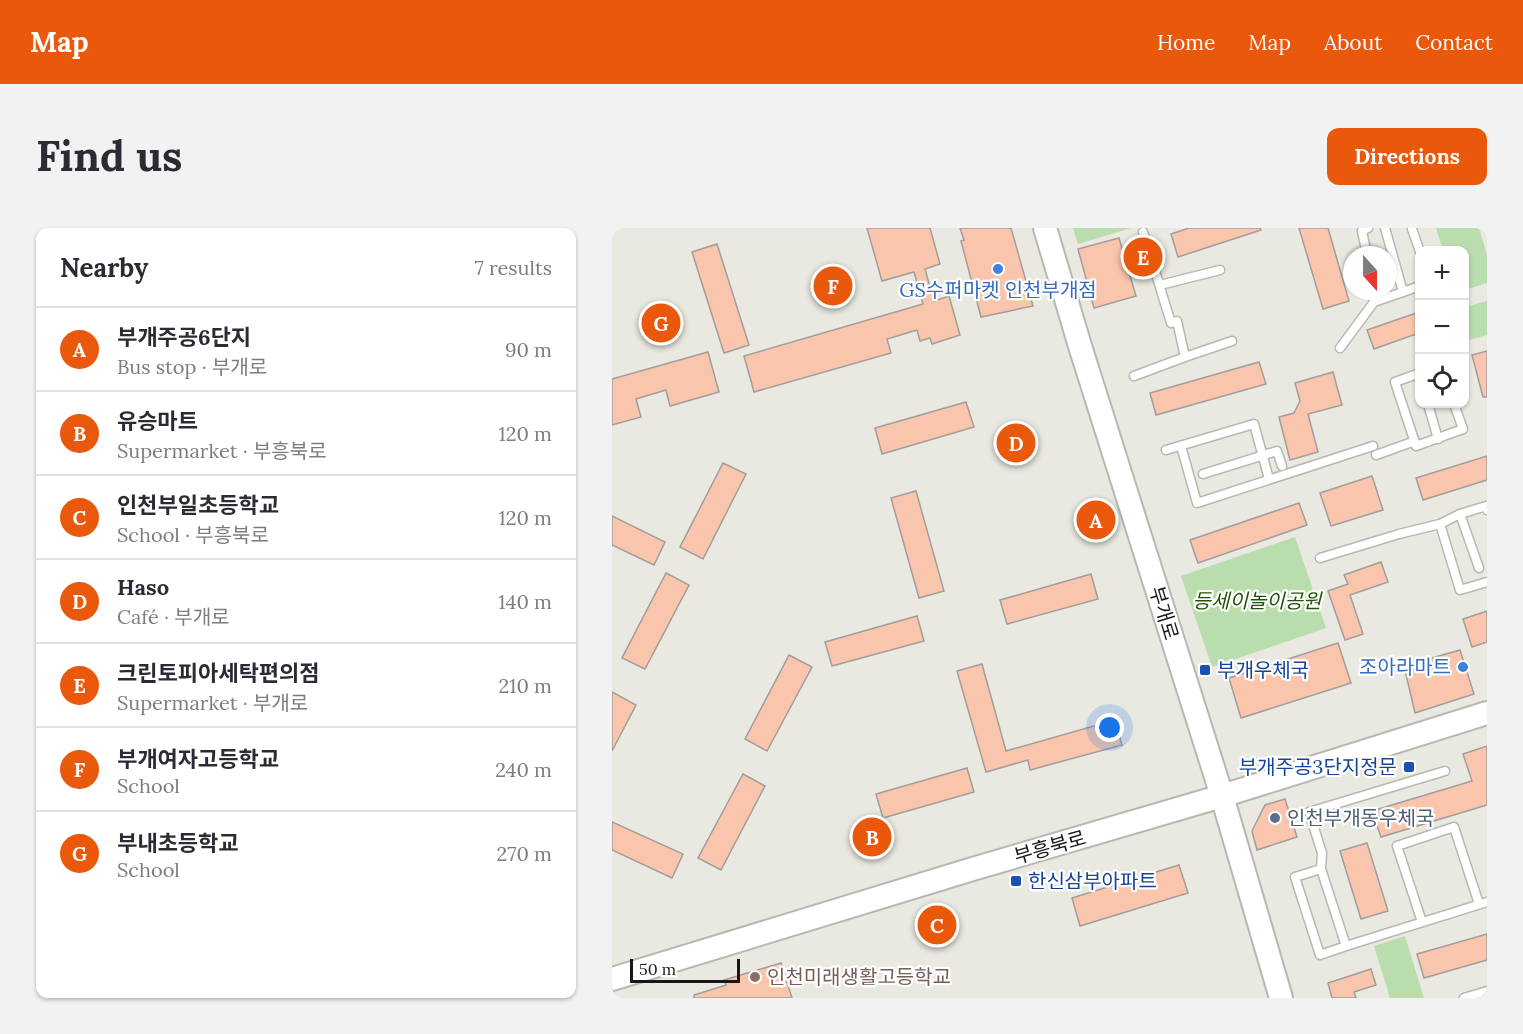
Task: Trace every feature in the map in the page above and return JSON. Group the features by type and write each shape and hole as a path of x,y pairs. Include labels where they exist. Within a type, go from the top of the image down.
{"street":[{"name":"부개로","path":"1045,228 1222,796 1281,998"},
{"name":"부흥북로","path":"612,979 1222,796 1487,713"}],"lane":[{"path":"1365,246 1362,231 1368,228"},
{"path":"1385,228 1388,246"},
{"path":"1412,229 1417,246"},
{"path":"1143,232 1185,357"},
{"path":"1160,285 1220,270"},
{"path":"1397,276 1403,292"},
{"path":"1340,348 1374,302 1415,288"},
{"path":"1134,376 1232,341"},
{"path":"1415,374 1395,382 1416,446 1463,429 1455,408"},
{"path":"1429,408 1438,439"},
{"path":"1166,450 1254,424 1269,479"},
{"path":"1181,446 1197,503 1269,479 1414,441"},
{"path":"1203,474 1277,452 1282,466"},
{"path":"1320,558 1440,524 1460,514 1486,506 1487,510"},
{"path":"1460,514 1479,568"},
{"path":"1440,524 1460,590 1487,582"},
{"path":"1346,946 1321,869 1322,853 1309,812 1445,771"},
{"path":"1321,869 1294,877 1320,955 1483,903 1454,827 1397,846 1422,922"},
{"path":"1464,998 1487,991"}],"green space":[{"path":"1073,228 1131,228 1078,244"},
{"path":"1436,228 1479,228 1487,255 1487,283 1469,289 1469,246 1442,246"},
{"path":"1487,301 1487,335 1469,340 1469,306"},
{"name":"등세이놀이공원","path":"1295,537 1326,628 1212,667 1181,576"},
{"path":"1405,936 1424,998 1390,998 1374,946"}],"building":[{"path":"867,228 930,228 940,264 925,269 934,301 949,296 960,335 932,344 930,338 920,341 917,330 887,339 891,353 754,392 744,356 923,304 914,272 882,281"},
{"path":"960,228 1011,228 1033,306 981,317 961,241 964,240"},
{"path":"1189,228 1260,228 1261,230 1178,257 1171,234"},
{"path":"1299,228 1328,228 1343,280 1343,300 1349,301 1323,309"},
{"path":"1119,238 1136,296 1094,308 1078,249"},
{"path":"717,244 749,345 724,353 692,252"},
{"path":"1415,313 1415,334 1374,349 1367,330"},
{"path":"1487,351 1487,397 1483,397 1472,355"},
{"path":"708,352 719,392 670,406 666,390 636,399 641,417 612,425 612,379"},
{"path":"1259,362 1266,384 1156,415 1150,393"},
{"path":"1333,372 1342,405 1308,414 1318,452 1290,460 1279,417 1294,413 1300,401 1295,383"},
{"path":"966,402 974,427 882,454 875,428"},
{"path":"1487,456 1487,480 1423,500 1416,478"},
{"path":"723,463 746,474 703,559 680,547"},
{"path":"1372,476 1383,510 1331,526 1320,493"},
{"path":"916,491 944,591 919,598 891,498"},
{"path":"1299,503 1307,525 1198,563 1190,540"},
{"path":"612,516 665,542 654,565 612,545"},
{"path":"1381,562 1388,582 1350,595 1363,634 1345,640 1328,591 1348,584 1344,575"},
{"path":"666,573 689,585 645,669 622,658"},
{"path":"1091,574 1098,599 1007,624 1000,600"},
{"path":"1487,611 1487,642 1472,647 1463,619"},
{"path":"917,616 924,641 832,666 825,642"},
{"path":"1338,643 1351,683 1241,718 1229,678"},
{"path":"1460,650 1474,694 1415,713 1404,666"},
{"path":"789,655 812,667 767,751 745,739"},
{"path":"982,664 1006,751 1115,720 1122,745 1030,770 1028,760 986,772 957,671"},
{"path":"612,692 636,705 612,751"},
{"path":"1487,746 1487,805 1381,837 1372,811 1472,781 1463,754"},
{"path":"967,768 974,792 883,818 876,794"},
{"path":"743,774 765,786 721,870 698,858"},
{"name":"인천부개동우체국","path":"1285,799 1297,837 1257,850 1252,831 1265,805"},
{"path":"612,822 683,854 672,878 612,850"},
{"path":"1367,843 1388,911 1361,919 1340,851"},
{"path":"1179,865 1188,893 1080,926 1072,898"},
{"path":"1487,934 1487,960 1424,978 1417,954"},
{"name":"인천미래생활고등학교","path":"781,963 792,998 694,998 694,995 726,985 724,980"},
{"path":"1371,969 1376,985 1354,992 1356,998 1332,998 1328,983"}],"place":[{"name":"크린토피아세탁편의점","path":"1143,257"},
{"name":"GS수퍼마켓 인천부개점","path":"998,269"},
{"name":"부개여자고등학교","path":"833,286"},
{"name":"부내초등학교","path":"661,323"},
{"name":"Haso","path":"1016,443"},
{"name":"부개주공6단지","path":"1096,520"},
{"name":"조아라마트","path":"1463,667"},
{"name":"부개우체국","path":"1205,670"},
{"name":"부개주공3단지정문","path":"1409,767"},
{"name":"인천부개동우체국","path":"1275,818"},
{"name":"유승마트","path":"872,837"},
{"name":"한신삼부아파트","path":"1016,881"},
{"name":"인천부일초등학교","path":"937,925"},
{"name":"인천미래생활고등학교","path":"755,977"}]}
